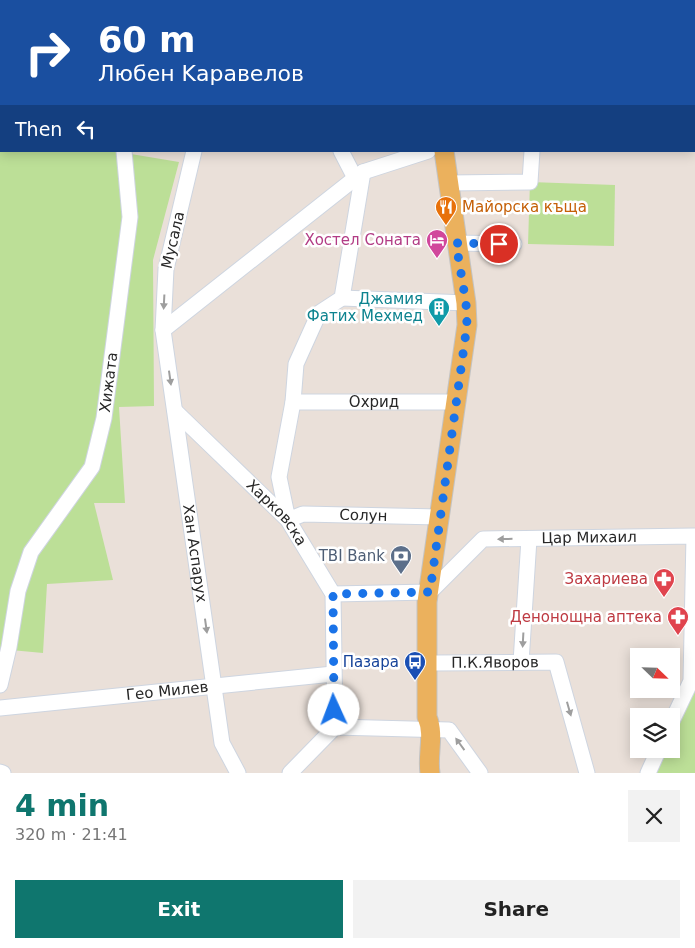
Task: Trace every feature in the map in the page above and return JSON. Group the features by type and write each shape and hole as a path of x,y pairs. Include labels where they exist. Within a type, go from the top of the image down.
{"main road":[{"path":"432,728 427,717 427,602 465,347 466,303 444,152"},
{"path":"430,592 435,602 436,716 432,728 428,760 430,773"}],"street":[{"name":"Хижата","path":"0,685 18,591 32,552 92,467 104,418 130,217 124,152"},
{"name":"Мусала","path":"163,330 166,269 194,152"},
{"path":"342,152 359,175 342,298"},
{"path":"163,330 359,175 425,152"},
{"path":"448,183 530,182 532,152"},
{"path":"456,243 514,244"},
{"path":"288,520 279,477 293,402 296,364 319,313 342,298 466,303"},
{"name":"Хан Аспарух","path":"163,330 222,743 238,773"},
{"name":"Охрид","path":"293,402 456,402"},
{"name":"Харковска","path":"174,411 288,520 333,594"},
{"name":"Солун","path":"288,520 303,514 440,517"},
{"name":"Цар Михаил","path":"430,592 483,539 694,536 694,575"},
{"path":"521,662 529,539"},
{"path":"678,708 691,682 694,575"},
{"path":"335,727 333,594 430,592"},
{"name":"П.К.Яворов","path":"435,663 556,662 587,773"},
{"name":"Гео Милев","path":"0,708 333,674"},
{"path":"290,773 335,727 432,728 450,730 480,773"},
{"path":"648,773 655,758"}],"green space":[{"path":"0,152 130,152 131,154 179,162 153,260 154,406 119,407 125,503 94,503 113,580 47,584 43,653 0,649"},
{"path":"530,182 615,185 614,246 528,244"},
{"path":"695,661 695,773 648,773 655,758 680,758 680,708 677,708"}],"place":[{"name":"Майорска къща","path":"446,226"},
{"name":"Хостел Соната","path":"437,259"},
{"name":"Джамия Фатих Мехмед","path":"439,327"},
{"name":"TBI Bank","path":"401,575"},
{"name":"Захариева","path":"664,598"},
{"name":"Денонощна аптека","path":"678,636"},
{"name":"Пазара","path":"415,681"}],"route":[{"path":"334,710 333,594 430,592 467,325 466,303 456,243 499,244"}]}
